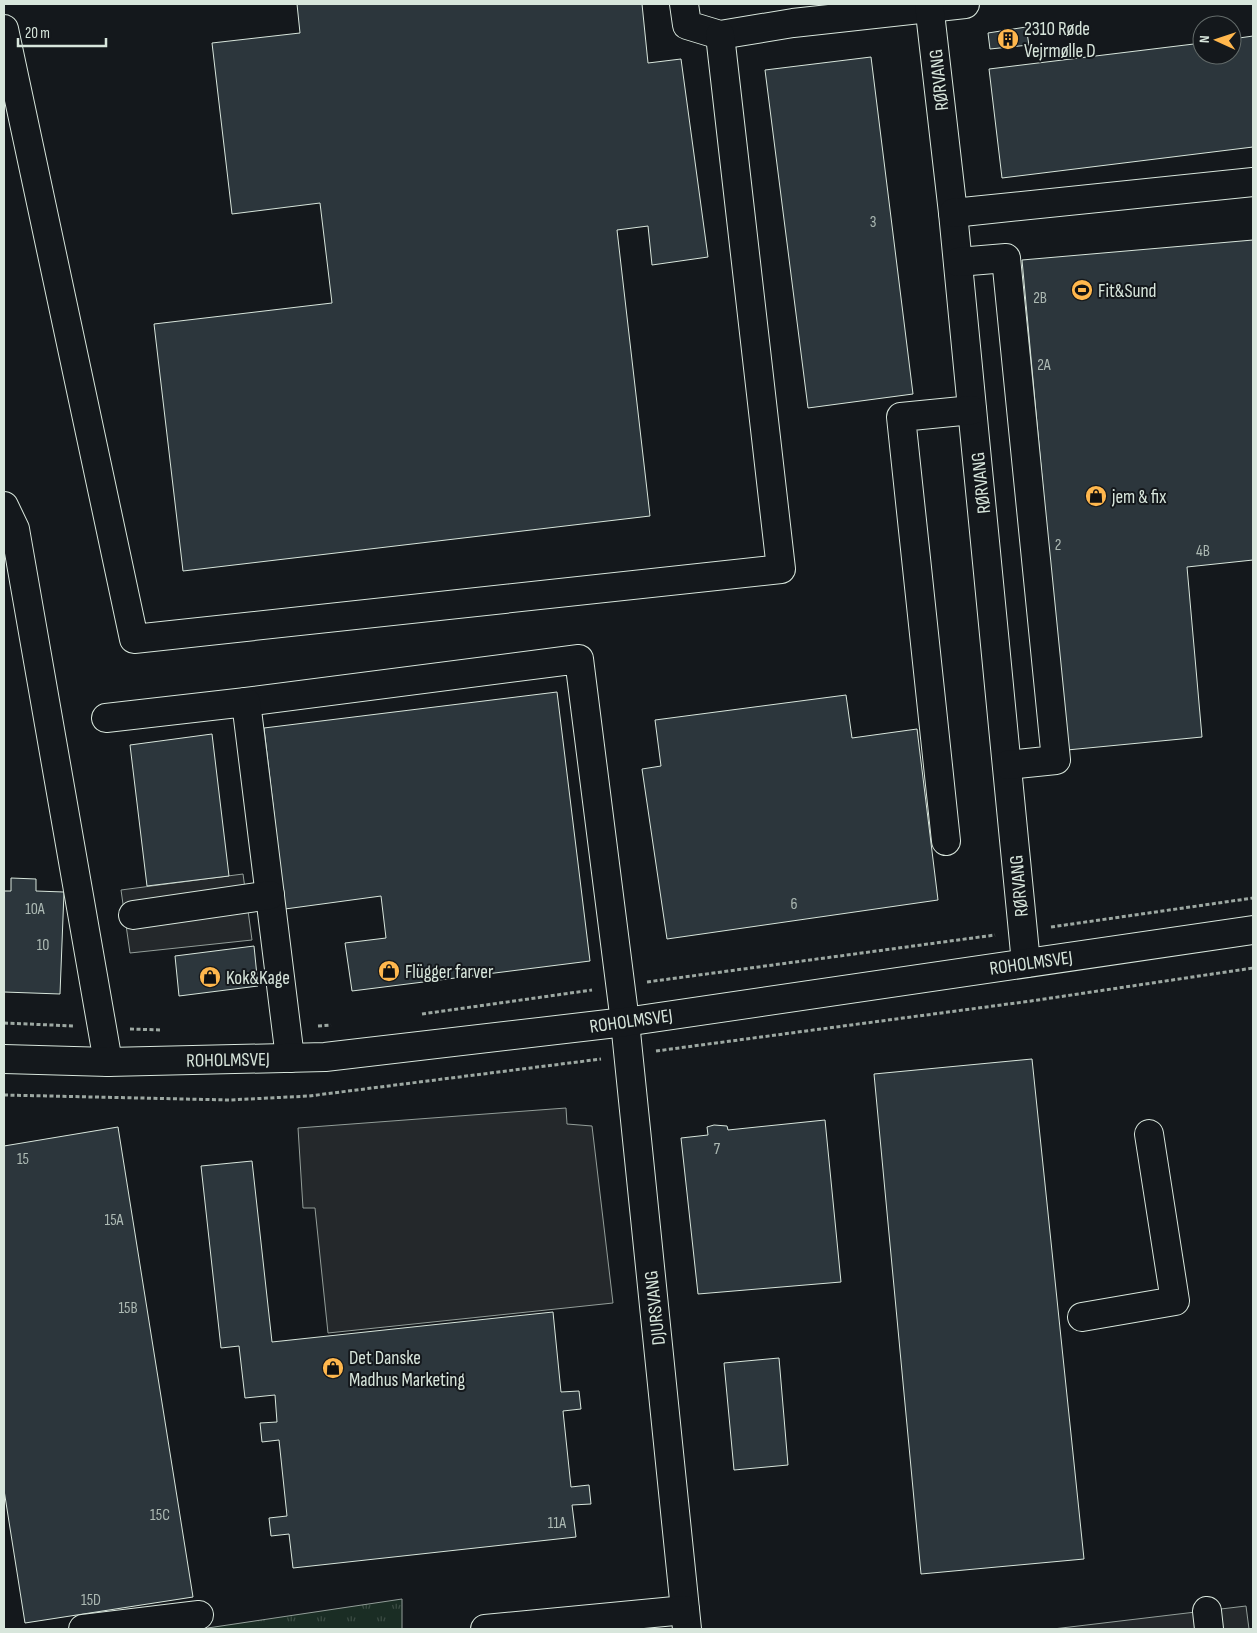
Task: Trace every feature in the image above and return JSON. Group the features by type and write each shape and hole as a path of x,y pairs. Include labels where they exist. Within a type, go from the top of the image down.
{"street":[{"path":"684,4 687,25 720,35 793,23 930,6 965,4"},
{"name":"RØRVANG","path":"930,6 958,262 1026,963"},
{"path":"4,29 134,639 781,569 720,35"},
{"path":"953,213 1253,182"},
{"path":"958,262 1006,258 1056,760 1007,765"},
{"path":"946,842 901,417 972,410"},
{"path":"4,506 16,529 108,1062"},
{"name":"DJURSVANG","path":"246,702 579,659 621,986 686,1620"},
{"path":"106,718 246,702 290,1058"},
{"path":"133,915 270,895"},
{"name":"ROHOLMSVEJ","path":"4,1059 108,1062 325,1057 625,1022 1253,930"},
{"path":"1082,1317 1174,1301 1148,1134"},
{"path":"83,1629 200,1616"},
{"path":"484,1629 686,1620"}],"green space":[{"path":"402,1599 402,1629 201,1629"}],"shaded area":[{"path":"243,874 252,940 130,953 121,890"},
{"path":"566,1108 567,1124 592,1126 613,1303 328,1333 315,1208 303,1208 298,1128"},
{"path":"1246,1606 1249,1629 1053,1629"}],"building":[{"path":"297,4 642,4 648,63 681,59 708,257 652,265 648,226 617,230 650,516 183,571 154,324 332,303 320,203 232,214 212,43 300,33"},
{"name":"2310 Røde Vejrmølle D","path":"1026,27 1029,45 990,49 988,33"},
{"path":"1253,36 1253,147 1002,178 989,69 1192,44 1192,65 1242,65 1242,38"},
{"path":"871,57 913,394 808,408 765,70"},
{"path":"1253,240 1253,560 1187,567 1202,737 1067,750 1022,260"},
{"path":"557,692 590,961 352,991 345,943 386,938 381,896 285,909 264,728"},
{"path":"846,695 852,738 917,729 938,900 667,939 642,769 661,766 655,720"},
{"path":"212,734 229,876 147,886 130,745"},
{"path":"11,878 36,879 36,891 64,892 60,994 4,992 4,891 11,891"},
{"path":"254,946 258,986 179,996 175,956"},
{"path":"1032,1059 1084,1559 921,1574 874,1074"},
{"path":"825,1120 841,1282 698,1294 681,1138 708,1135 707,1127 714,1125 727,1126 728,1130"},
{"path":"118,1127 193,1597 25,1623 4,1490 4,1146"},
{"path":"252,1161 272,1342 553,1312 561,1392 579,1391 581,1409 563,1411 571,1487 589,1485 591,1504 572,1505 576,1537 293,1568 289,1534 271,1536 269,1518 287,1516 279,1440 262,1442 260,1423 277,1422 275,1395 245,1398 239,1346 221,1348 201,1166"},
{"path":"779,1358 788,1465 734,1470 724,1363"}],"place":[{"name":"2310 Røde Vejrmølle D","path":"1008,39"},
{"name":"Fit&Sund","path":"1082,290"},
{"name":"jem & fix","path":"1096,496"},
{"name":"Flügger farver","path":"389,971"},
{"name":"Kok&Kage","path":"210,977"},
{"name":"Det Danske Madhus Marketing","path":"333,1368"}]}
